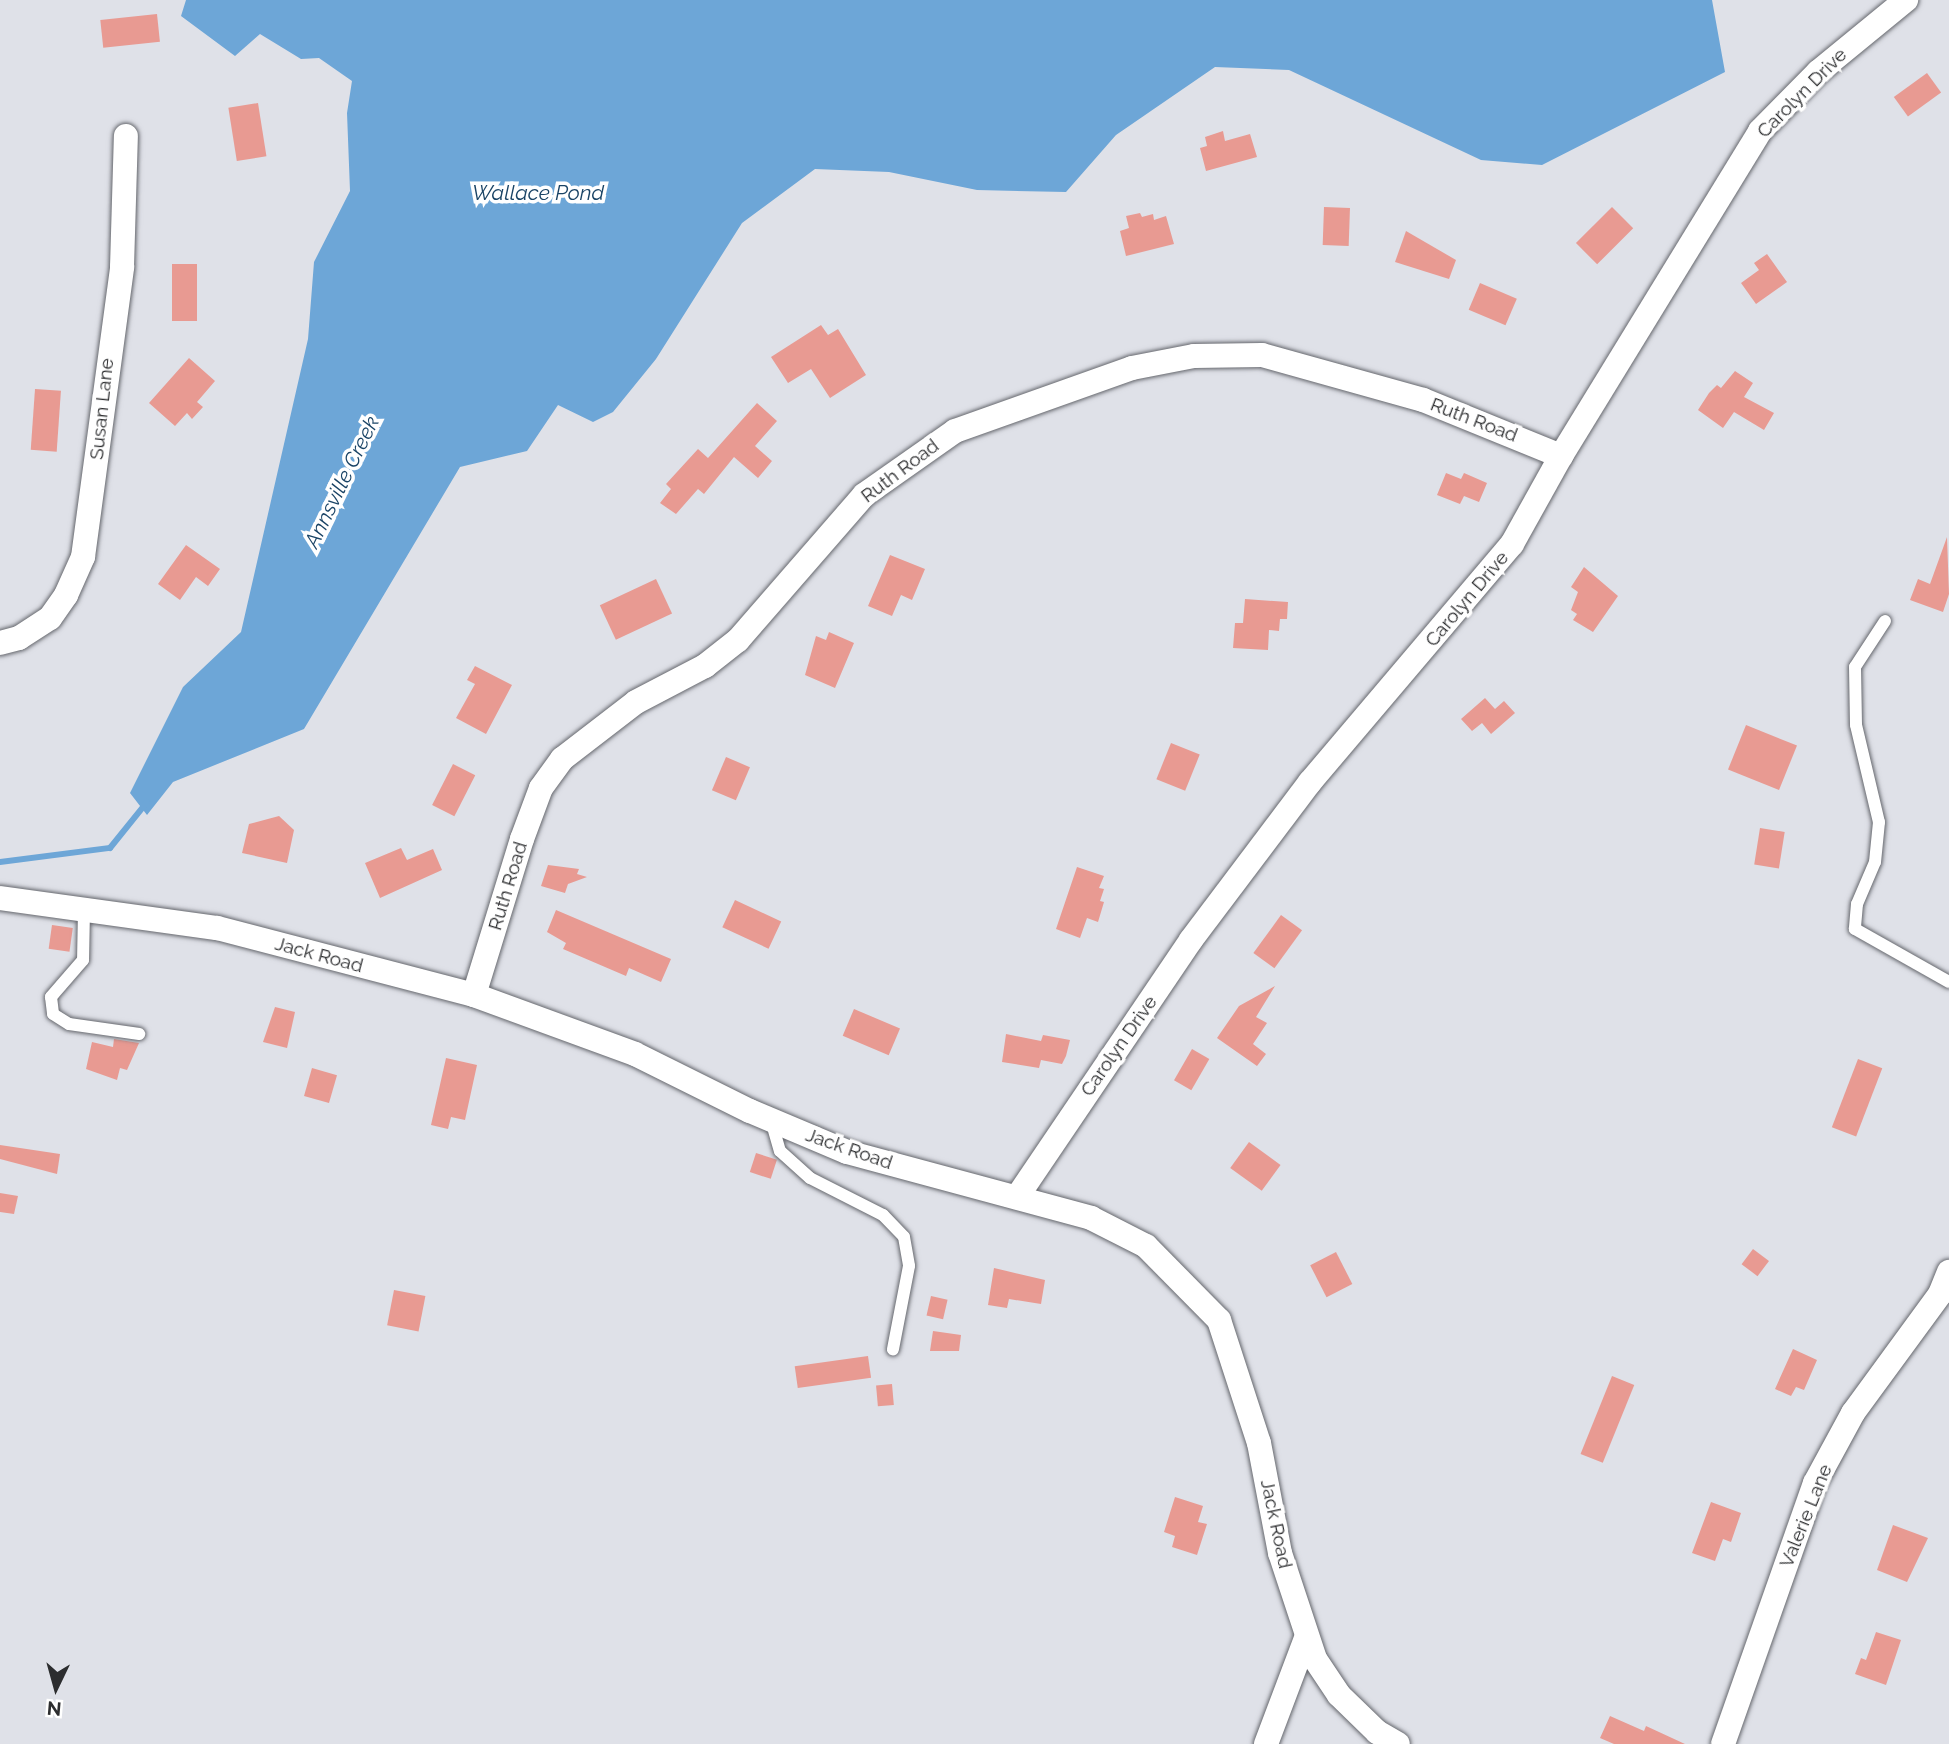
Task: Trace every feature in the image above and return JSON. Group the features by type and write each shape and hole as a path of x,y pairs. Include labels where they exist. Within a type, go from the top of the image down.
{"street":[{"name":"Carolyn Drive","path":"1017,1197 1191,940 1310,782 1378,707 1512,544 1560,456 1760,131 1818,72 1906,0"},
{"name":"Susan Lane","path":"0,643 19,638 50,618 66,595 83,557 122,267 126,136"},
{"name":"Ruth Road","path":"474,995 522,839 541,788 562,760 635,702 705,666 738,640 864,495 955,431 1132,368 1194,356 1262,355 1423,400 1560,456"},
{"name":"Jack Road","path":"0,898 217,928 474,995 635,1054 771,1120 846,1152 1091,1218 1146,1247 1219,1320 1259,1443 1280,1553 1306,1638 1339,1695 1377,1732 1398,1744"},
{"name":"Valerie Lane","path":"1723,1744 1815,1483 1853,1413 1940,1294 1949,1272"},
{"path":"1266,1744 1306,1638"}],"lane":[{"path":"1885,621 1855,667 1856,725 1879,822 1875,862 1857,904 1855,929 1949,982"},
{"path":"84,910 83,960 51,997 53,1014 69,1024 139,1034"},
{"path":"771,1120 780,1151 810,1178 883,1215 904,1237 909,1266 893,1349"}],"water":[{"name":"Wallace Pond","path":"186,0 1712,0 1725,72 1542,165 1481,160 1289,70 1215,67 1116,135 1066,192 977,190 889,172 815,169 742,223 656,359 613,412 593,422 558,405 527,451 460,467 304,729 173,782 147,815 130,793 183,687 241,632 308,339 314,262 350,191 347,113 352,81 319,58 301,59 260,34 235,56 181,16"}],"building":[{"path":"157,14 160,42 103,48 100,20"},
{"path":"1927,73 1941,92 1908,117 1894,97"},
{"path":"258,103 266,156 237,161 228,108"},
{"path":"1223,131 1225,141 1250,134 1257,157 1206,171 1200,148 1207,146 1205,137"},
{"path":"1324,207 1350,208 1349,246 1323,245"},
{"path":"1612,207 1633,228 1597,264 1576,243"},
{"path":"1140,213 1142,217 1153,214 1154,220 1166,216 1174,244 1126,256 1120,231 1129,228 1126,216"},
{"path":"1406,231 1456,260 1449,279 1395,262"},
{"path":"1767,254 1787,282 1756,304 1741,283 1759,270 1754,263"},
{"path":"172,264 197,264 197,321 172,321"},
{"path":"1480,283 1517,299 1505,325 1469,310"},
{"path":"821,325 828,335 838,329 866,375 830,398 811,369 788,383 771,357"},
{"path":"189,358 215,381 197,402 203,407 192,419 187,413 175,426 149,403"},
{"path":"1735,371 1753,383 1744,397 1774,413 1764,430 1734,412 1723,428 1698,410 1709,393 1717,385 1721,388"},
{"path":"35,389 61,391 57,452 31,450"},
{"path":"757,403 777,421 755,446 772,461 758,478 734,457 704,494 698,489 676,514 660,503 671,489 666,484 698,449 708,458"},
{"path":"1446,473 1461,479 1464,473 1487,483 1479,502 1464,496 1460,504 1437,495"},
{"path":"1947,537 1949,594 1943,612 1910,600 1918,579 1930,584"},
{"path":"186,545 220,569 208,586 196,577 180,600 158,584"},
{"path":"890,555 925,569 912,600 901,595 892,616 868,606"},
{"path":"1584,567 1618,596 1593,632 1573,620 1577,614 1571,610 1578,592 1571,587"},
{"path":"656,579 672,613 616,640 600,605"},
{"path":"1245,599 1288,602 1287,619 1280,619 1279,631 1269,630 1268,650 1233,648 1235,623 1243,623"},
{"path":"829,632 854,643 835,688 805,675 816,636 826,640"},
{"path":"475,666 512,685 486,734 456,718 475,684 467,680"},
{"path":"1485,698 1495,709 1504,701 1515,713 1491,734 1482,723 1472,731 1461,719"},
{"path":"1746,725 1797,746 1779,790 1728,770"},
{"path":"1171,743 1200,755 1185,791 1156,779"},
{"path":"726,757 750,767 736,800 712,790"},
{"path":"453,764 475,775 454,816 432,805"},
{"path":"279,816 294,830 287,863 242,853 249,824"},
{"path":"1760,828 1785,832 1779,868 1754,865"},
{"path":"401,848 407,860 433,849 442,870 380,898 365,863"},
{"path":"548,865 579,869 577,874 587,877 568,884 565,893 541,886"},
{"path":"1077,867 1104,876 1099,888 1104,889 1100,901 1104,902 1098,922 1087,918 1080,938 1056,929"},
{"path":"735,900 781,922 769,949 722,927"},
{"path":"556,910 671,959 661,982 629,968 626,976 563,949 566,943 547,932"},
{"path":"1281,915 1302,930 1274,968 1253,953"},
{"path":"52,925 73,928 69,952 49,949"},
{"path":"1275,986 1256,1017 1267,1023 1253,1044 1266,1054 1257,1066 1217,1038 1239,1006"},
{"path":"275,1007 295,1012 287,1048 263,1042"},
{"path":"854,1009 900,1029 889,1055 843,1036"},
{"path":"1006,1034 1041,1041 1043,1035 1070,1040 1062,1064 1041,1060 1039,1068 1002,1062"},
{"path":"114,1039 139,1043 127,1070 120,1068 117,1080 86,1069 92,1042 113,1047"},
{"path":"1192,1049 1209,1059 1191,1090 1174,1080"},
{"path":"446,1058 477,1065 465,1120 451,1117 448,1129 431,1125"},
{"path":"1858,1059 1882,1068 1856,1136 1832,1127"},
{"path":"312,1068 337,1075 329,1103 304,1096"},
{"path":"1249,1142 1281,1165 1262,1191 1230,1168"},
{"path":"0,1145 60,1154 57,1174 0,1159"},
{"path":"756,1153 777,1160 771,1179 750,1172"},
{"path":"0,1193 18,1196 14,1214 0,1212"},
{"path":"1753,1249 1769,1261 1758,1276 1742,1264"},
{"path":"1336,1252 1352,1284 1327,1297 1310,1265"},
{"path":"994,1268 1045,1280 1041,1304 1009,1299 1007,1308 988,1305"},
{"path":"394,1290 425,1296 419,1331 387,1325"},
{"path":"931,1296 948,1300 943,1319 927,1315"},
{"path":"933,1331 961,1335 959,1351 930,1351"},
{"path":"1793,1349 1817,1360 1804,1390 1796,1387 1791,1396 1775,1389"},
{"path":"868,1356 871,1378 798,1388 795,1366"},
{"path":"1612,1376 1634,1385 1603,1463 1581,1454"},
{"path":"892,1384 894,1405 878,1406 876,1385"},
{"path":"1175,1497 1203,1506 1198,1522 1207,1524 1197,1555 1172,1547 1175,1536 1164,1532"},
{"path":"1711,1502 1741,1513 1731,1542 1723,1539 1715,1561 1692,1553"},
{"path":"1893,1525 1928,1538 1907,1582 1877,1570"},
{"path":"1876,1632 1901,1640 1886,1685 1855,1674 1861,1658 1866,1660"},
{"path":"1610,1716 1644,1731 1646,1726 1685,1744 1614,1744 1600,1738"}],"waterway":[{"name":"Annsville Creek","path":"0,862 110,848 147,802"}]}
